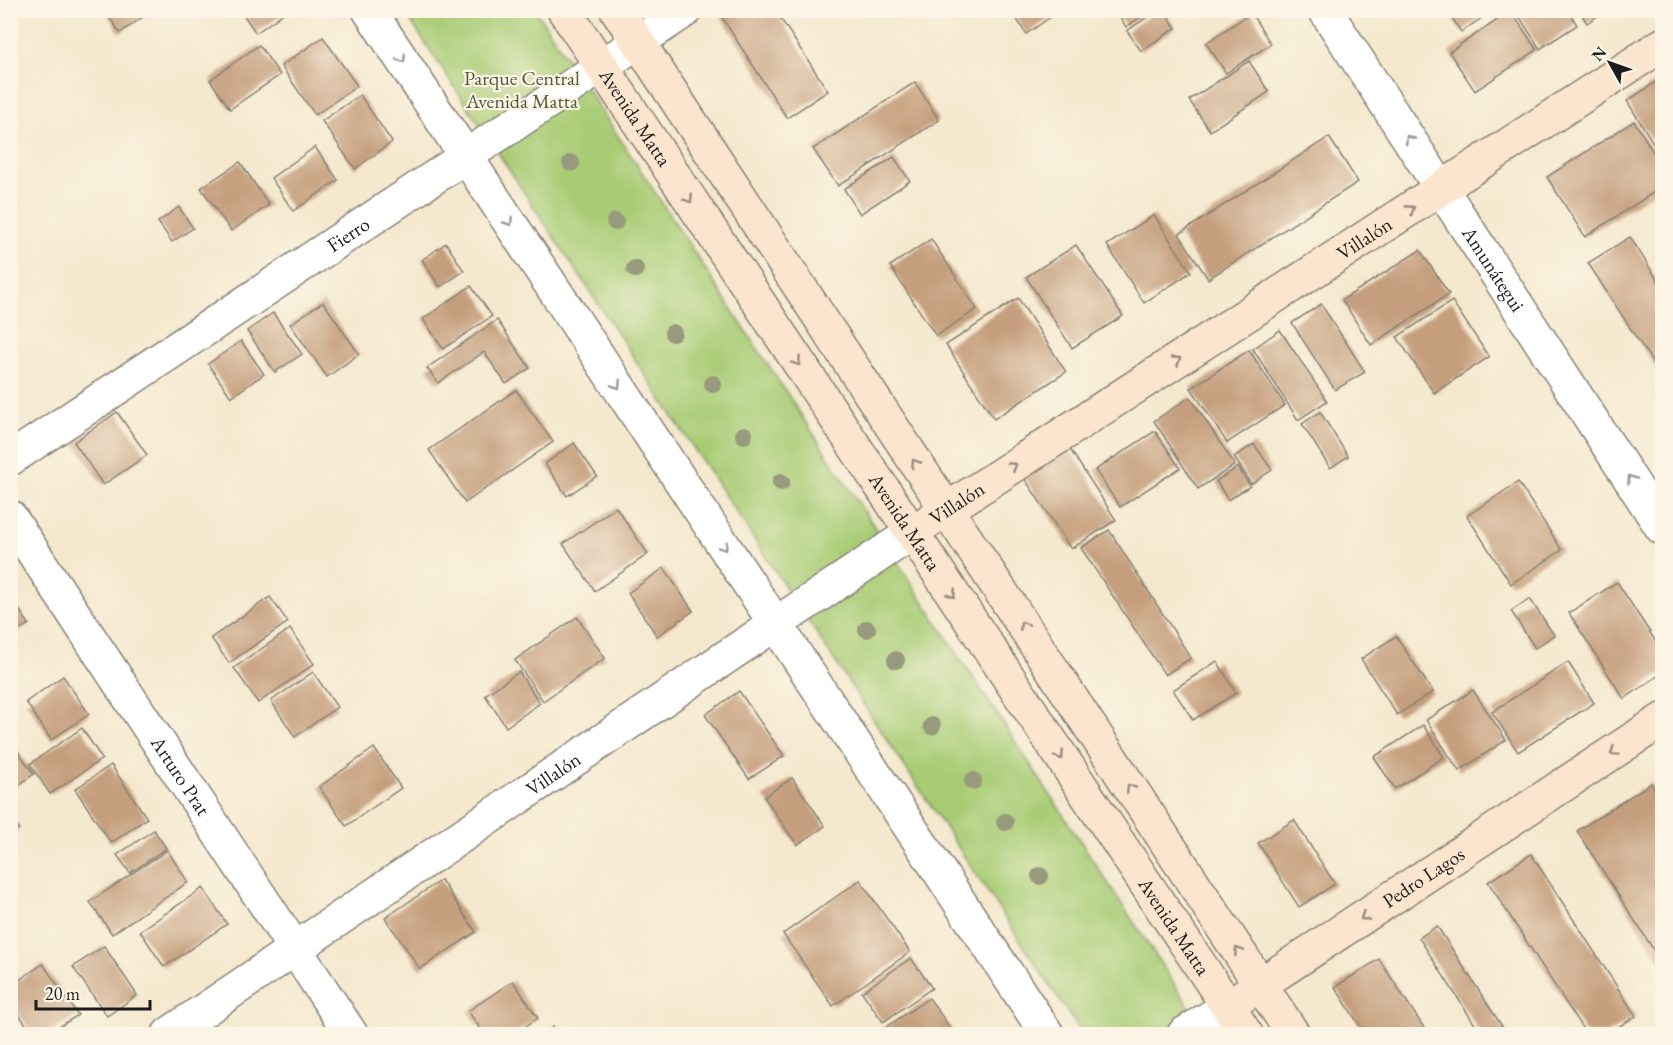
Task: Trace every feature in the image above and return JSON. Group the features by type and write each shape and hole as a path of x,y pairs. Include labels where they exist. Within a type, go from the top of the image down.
{"main road":[{"name":"Avenida Matta","path":"564,10 1245,1035"},
{"name":"Avenida Matta","path":"617,10 1293,1035"},
{"name":"Villalón","path":"912,533 1662,45"},
{"name":"Pedro Lagos","path":"1227,1007 1662,720"}],"street":[{"path":"369,10 1047,1035"},
{"name":"Fierro","path":"10,459 686,10"},
{"name":"Amunátegui","path":"1325,10 1662,528"},
{"name":"Arturo Prat","path":"10,517 351,1035"},
{"name":"Villalón","path":"169,1035 912,533"},
{"name":"Pedro Lagos","path":"1184,1035 1227,1007"}],"green space":[{"name":"Parque Central Avenida Matta","path":"404,11 536,11 1207,1034 1082,1034"}],"building":[{"path":"104,10 153,10 120,33"},
{"path":"240,10 288,10 256,33"},
{"path":"729,10 775,10 828,91 787,118 721,16"},
{"path":"1011,10 1061,10 1026,34"},
{"path":"1115,10 1151,10 1126,27"},
{"path":"1158,10 1164,10 1176,28 1141,51 1127,31"},
{"path":"1447,10 1494,10 1461,32"},
{"path":"1515,10 1568,10 1577,25 1540,49"},
{"path":"1579,10 1606,10 1587,23"},
{"path":"1511,11 1537,50 1475,91 1449,52"},
{"path":"1251,13 1271,44 1226,73 1206,43"},
{"path":"323,37 357,86 315,115 281,66"},
{"path":"259,45 280,75 230,109 210,80"},
{"path":"1249,61 1269,92 1210,131 1189,100"},
{"path":"1662,78 1662,157 1627,101"},
{"path":"915,82 939,120 838,186 813,149"},
{"path":"360,95 392,142 355,169 322,121"},
{"path":"1634,121 1662,166 1662,187 1585,237 1547,177"},
{"path":"1329,137 1358,182 1208,279 1179,234"},
{"path":"315,147 338,180 293,211 271,178"},
{"path":"894,157 910,181 860,214 844,189"},
{"path":"240,162 269,205 231,231 201,188"},
{"path":"179,207 193,228 172,242 158,222"},
{"path":"1154,215 1191,272 1144,303 1107,245"},
{"path":"1630,237 1662,287 1662,368 1658,371 1588,263"},
{"path":"931,239 977,309 936,336 890,266"},
{"path":"446,243 464,271 440,287 422,260"},
{"path":"1076,245 1123,316 1072,348 1026,277"},
{"path":"1420,250 1449,294 1371,345 1342,300"},
{"path":"471,286 492,316 443,349 423,319"},
{"path":"1018,298 1066,372 994,419 946,345"},
{"path":"1452,301 1489,357 1434,393 1397,337"},
{"path":"323,302 359,354 327,377 290,324"},
{"path":"1321,304 1365,372 1335,390 1292,323"},
{"path":"273,313 302,354 275,372 247,331"},
{"path":"497,320 530,368 506,384 484,352 438,383 427,368"},
{"path":"1280,330 1327,401 1298,420 1253,349"},
{"path":"241,341 264,374 231,397 208,364"},
{"path":"1249,350 1285,405 1227,443 1191,388"},
{"path":"516,390 553,442 465,503 429,450"},
{"path":"1190,397 1235,465 1198,489 1154,421"},
{"path":"117,412 147,455 103,485 74,442"},
{"path":"1320,412 1348,456 1330,468 1302,424"},
{"path":"1155,431 1180,468 1120,507 1095,470"},
{"path":"1064,440 1116,520 1071,549 1019,470"},
{"path":"574,443 597,476 567,496 545,464"},
{"path":"1254,444 1272,470 1251,484 1234,457"},
{"path":"1238,467 1250,486 1228,500 1216,481"},
{"path":"1518,482 1562,550 1511,584 1467,516"},
{"path":"616,507 648,554 595,591 563,544"},
{"path":"1109,530 1191,658 1165,675 1081,548"},
{"path":"664,568 693,611 657,636 628,593"},
{"path":"1617,582 1662,651 1662,673 1624,699 1569,613"},
{"path":"10,596 29,624 10,636"},
{"path":"270,597 288,622 229,663 211,638"},
{"path":"1530,599 1554,635 1535,648 1511,611"},
{"path":"577,617 605,658 543,701 515,660"},
{"path":"290,629 314,664 258,703 234,668"},
{"path":"1396,636 1433,692 1397,715 1361,659"},
{"path":"1217,661 1236,693 1193,720 1173,690"},
{"path":"1568,662 1594,703 1518,752 1492,712"},
{"path":"313,672 337,707 295,737 271,701"},
{"path":"519,672 540,703 506,727 485,695"},
{"path":"63,676 89,714 51,740 26,702"},
{"path":"1473,690 1506,740 1459,771 1426,720"},
{"path":"739,691 784,756 749,779 705,715"},
{"path":"1423,725 1444,757 1395,789 1374,757"},
{"path":"82,728 102,759 50,794 30,764"},
{"path":"10,740 34,774 10,791"},
{"path":"374,748 401,788 346,826 319,787"},
{"path":"111,765 147,818 111,843 75,789"},
{"path":"792,778 825,826 797,845 764,797"},
{"path":"1651,783 1662,801 1662,963 1577,831"},
{"path":"10,817 19,829 10,834"},
{"path":"1294,820 1335,884 1299,907 1258,843"},
{"path":"154,830 166,848 130,873 117,855"},
{"path":"167,850 188,882 112,934 90,902"},
{"path":"1531,854 1636,1016 1607,1034 1586,1034 1488,882"},
{"path":"441,880 476,932 420,969 385,918"},
{"path":"860,880 910,952 833,1006 783,934"},
{"path":"203,888 227,924 164,967 140,931"},
{"path":"1437,926 1507,1034 1481,1034 1419,938"},
{"path":"104,946 137,995 107,1016 73,967"},
{"path":"911,958 932,988 883,1022 862,992"},
{"path":"1379,959 1428,1034 1365,1034 1335,987"},
{"path":"43,964 78,1015 48,1034 33,1034 10,1002 10,986"},
{"path":"513,981 538,1018 514,1034 484,1034 468,1011"},
{"path":"929,998 953,1032 950,1034 876,1034"},
{"path":"553,1027 558,1034 541,1034"}]}
